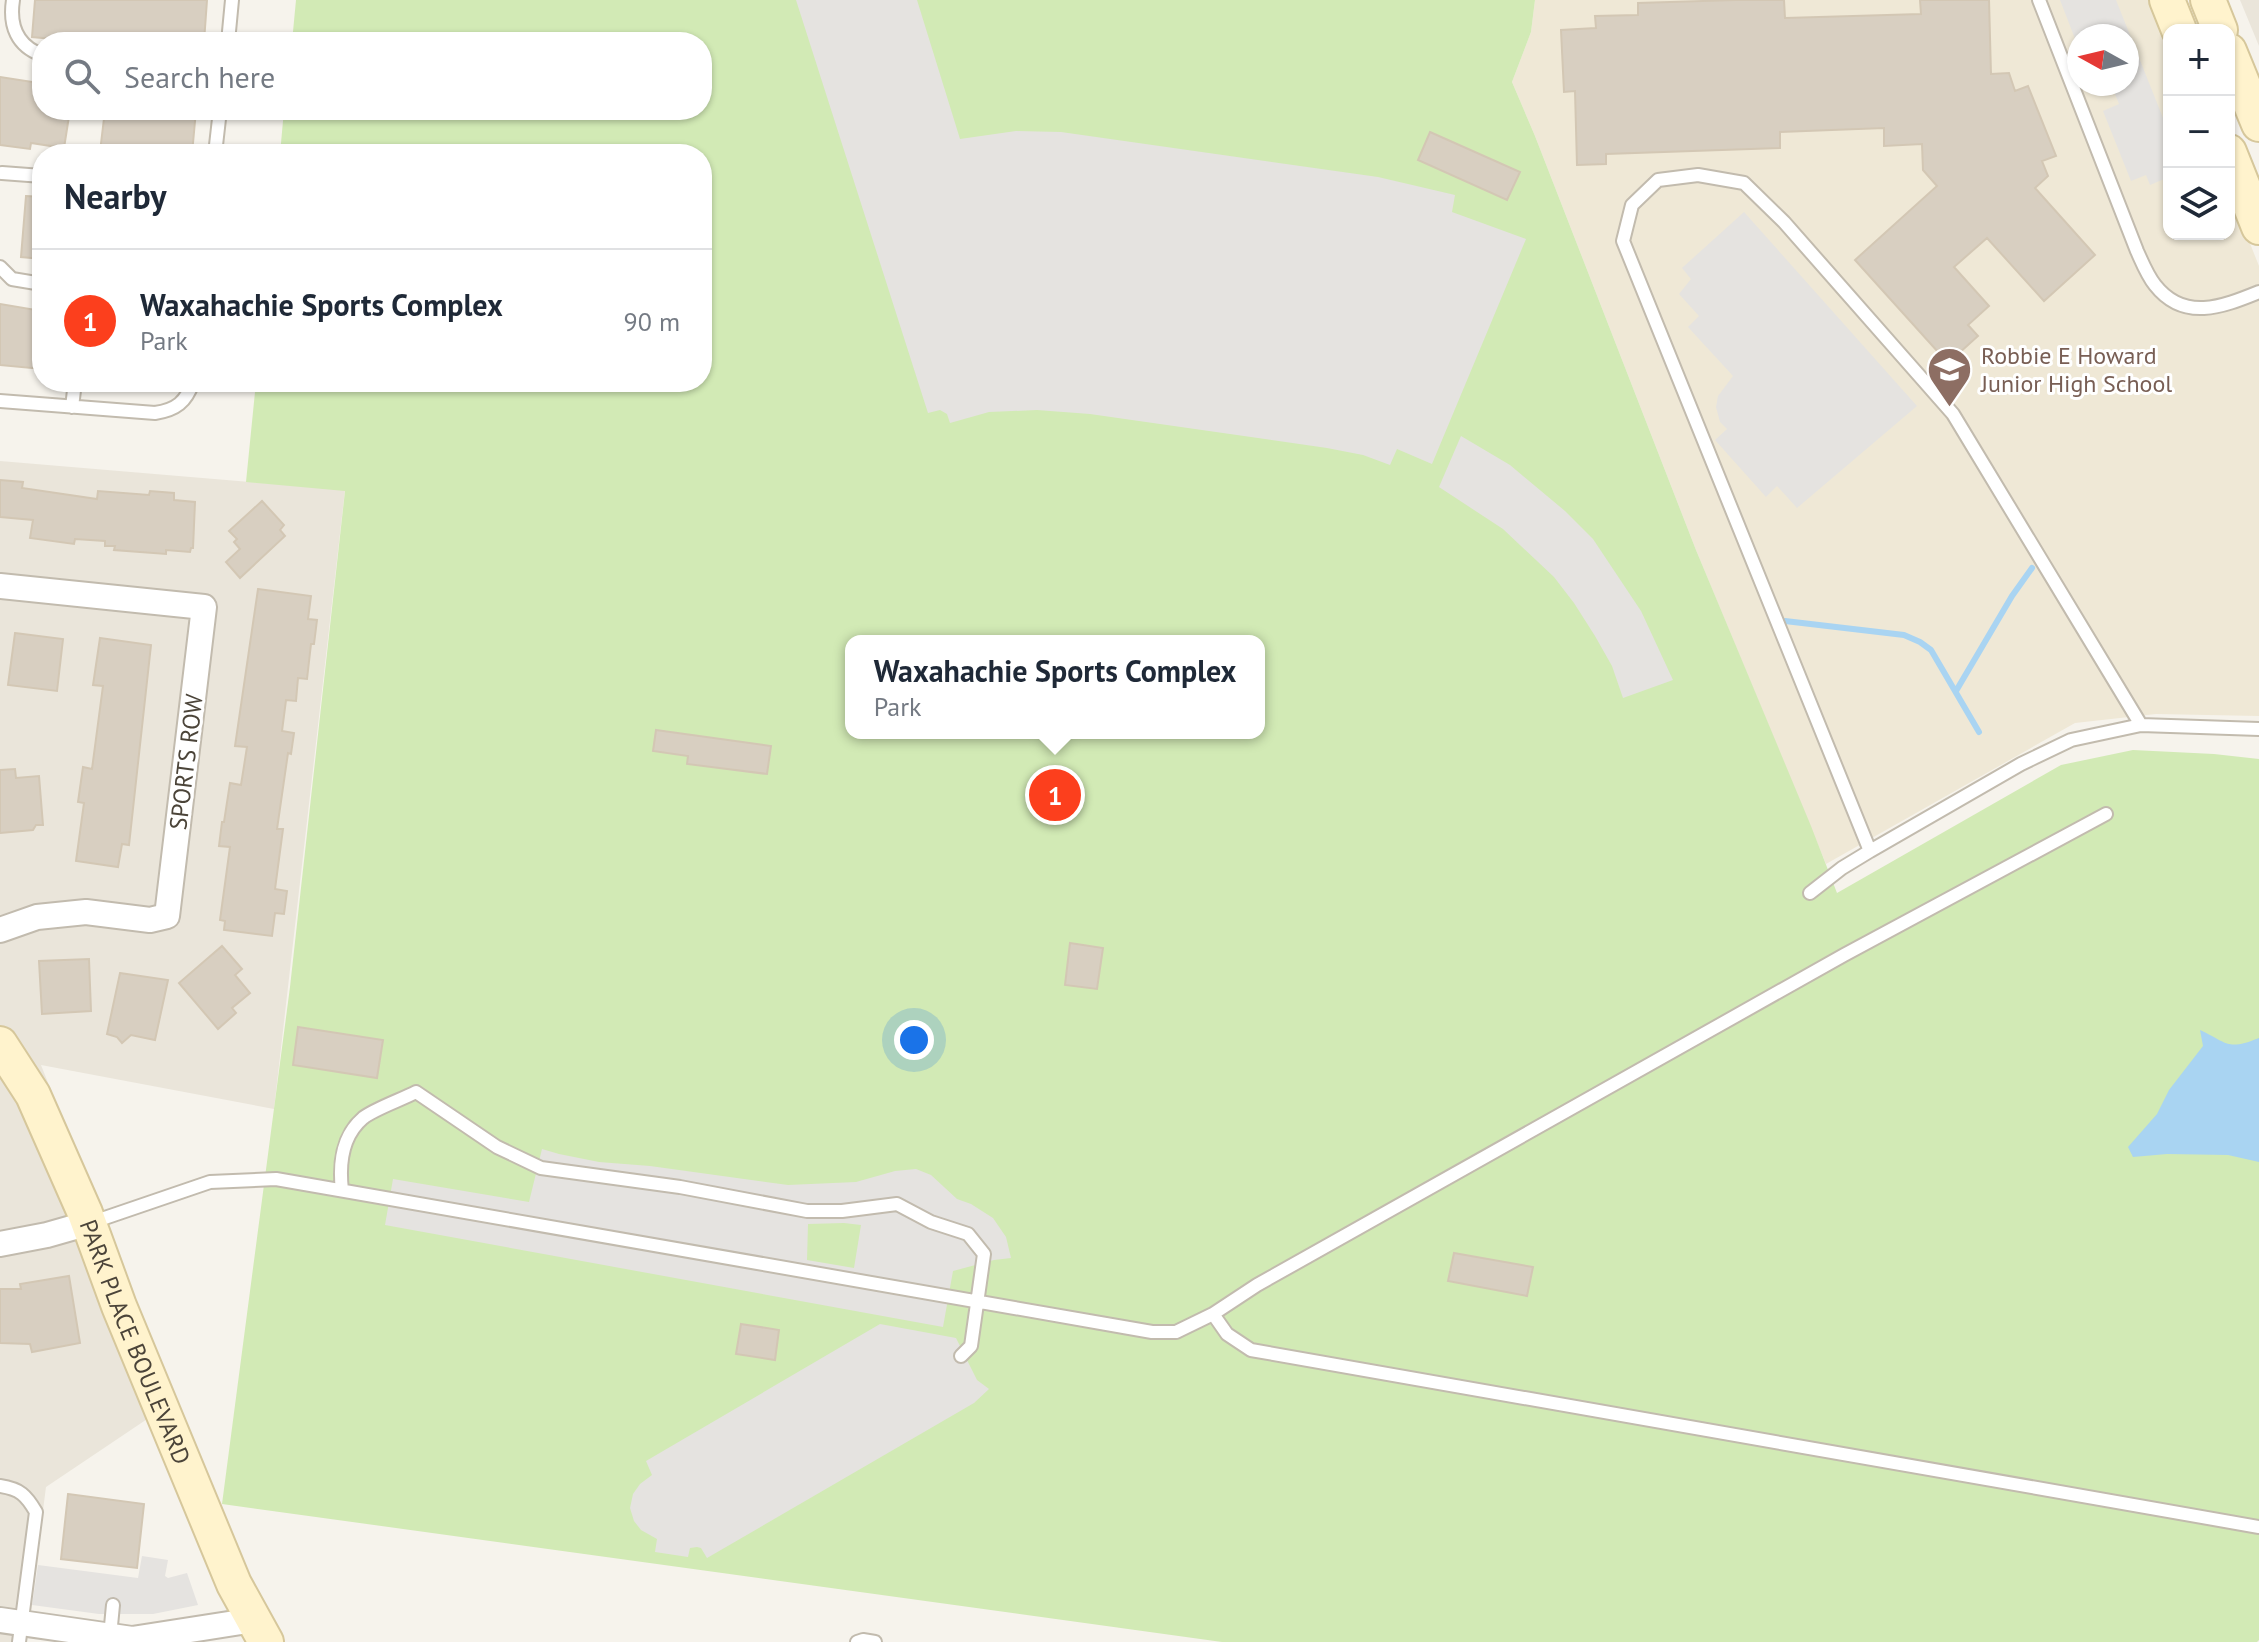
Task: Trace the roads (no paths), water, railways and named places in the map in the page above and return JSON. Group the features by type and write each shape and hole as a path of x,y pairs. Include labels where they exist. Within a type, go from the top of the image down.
{"street":[{"path":"2167,0 2177,24"},
{"path":"2208,0 2218,24"},
{"path":"2235,66 2259,124"},
{"path":"2235,167 2259,227"},
{"name":"SPORTS ROW","path":"0,586 204,607 167,916 150,920 86,912 37,917 0,930"},
{"name":"PARK PLACE BOULEVARD","path":"0,1044 33,1095 89,1223 119,1306 234,1584 260,1631"},
{"path":"0,1244 89,1223"},
{"path":"14,1628 123,1639 260,1631"}],"lane":[{"path":"13,0 13,28 18,38 32,51"},
{"path":"229,32 232,0"},
{"path":"2039,0 2137,251 2155,285 2177,304 2198,309 2223,306 2259,292"},
{"path":"216,144 219,120"},
{"path":"0,189 1,173 32,175"},
{"path":"1870,851 1623,241 1632,205 1658,180 1698,175 1744,183 1804,244 1953,414 2141,725"},
{"path":"0,267 12,279 32,282"},
{"path":"72,407 74,392"},
{"path":"0,401 165,411 186,399 189,392"},
{"path":"1810,893 1870,851 2021,764 2071,740 2141,725 2259,729"},
{"path":"89,1223 210,1182 276,1179 1152,1332 1176,1332 1213,1314 1271,1277 1844,955 2106,814"},
{"path":"342,1190 339,1167 347,1139 363,1118 416,1092 497,1147 541,1168 680,1187 807,1211 842,1211 897,1204 931,1222 968,1234 984,1254 971,1346 961,1356"},
{"path":"1213,1314 1227,1334 1251,1350 2259,1527"},
{"path":"0,1486 27,1495 36,1512 14,1628"},
{"path":"113,1605 123,1639"},
{"path":"857,1642 875,1642"}],"water":[{"path":"2200,1030 2234,1045 2259,1038 2259,1162 2228,1155 2133,1157 2128,1147 2157,1114 2169,1090 2203,1046"}],"waterway":[{"path":"1956,691 2032,568"},
{"path":"1785,621 1904,635 1920,642 1931,650 1979,732"}],"place":[{"name":"Robbie E Howard Junior High School","path":"1950,408"},
{"name":"Waxahachie Sports Complex","path":"1055,795"}]}
